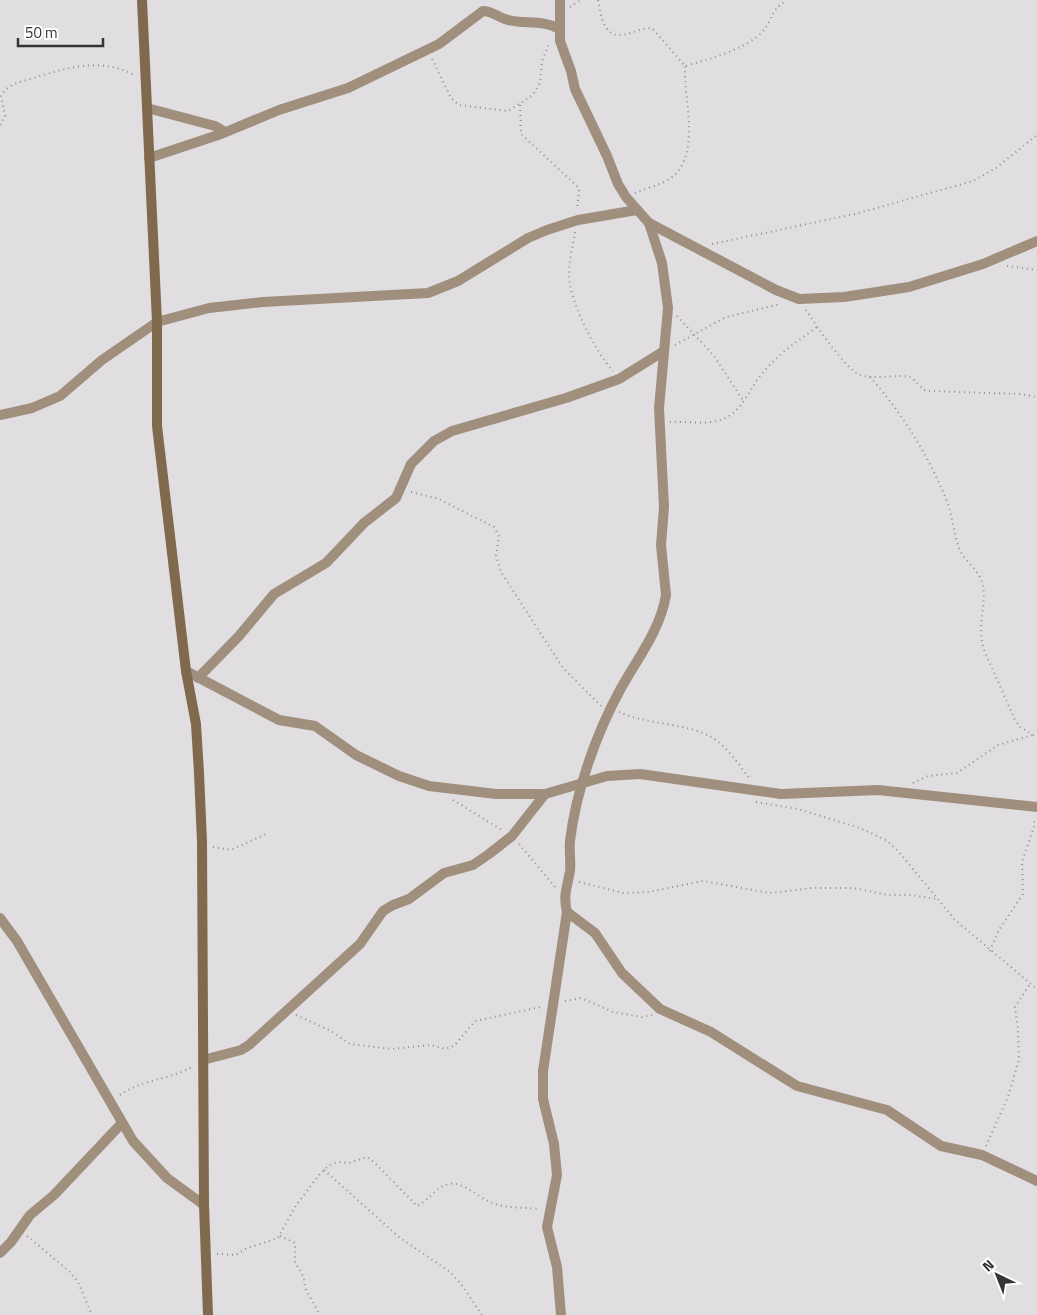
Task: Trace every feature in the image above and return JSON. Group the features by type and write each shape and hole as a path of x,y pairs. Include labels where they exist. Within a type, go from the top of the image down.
{"street":[{"path":"142,0 157,322 157,426 186,671 196,724 202,842 204,1205 208,1315"},
{"path":"560,0 557,28 571,70 575,89 626,197 649,223 776,290 799,299 844,297 909,287 983,264 1037,241"},
{"path":"149,158 225,132 279,110 348,88 426,51 455,34 483,11 494,13 509,20 526,20 557,28"},
{"path":"147,108 215,126 225,132"},
{"path":"0,415 32,408 60,396 102,360 157,322 209,308 262,302 428,292 458,281 528,238 578,220 637,210"},
{"path":"561,1315 557,1267 547,1227 555,1193 557,1162 543,1099 544,1071 568,912 564,898 568,880 570,841 582,783 609,711 655,631 666,595 661,538 664,512 664,478 660,422 668,308 662,264 649,223"},
{"path":"198,678 239,636 274,594 326,563 364,523 396,498 411,464 434,442 452,431 566,398 619,378 664,351"},
{"path":"186,671 279,720 316,726 327,732 350,752 399,776 429,786 468,792 545,794 607,776 640,774 781,794 878,790 1035,807"},
{"path":"203,1060 241,1050 360,944 386,909 409,900 444,873 473,865 512,836 545,794"},
{"path":"568,912 595,933 622,973 660,1009 711,1032 797,1086 887,1110 941,1146 982,1156 1037,1181"},
{"path":"0,918 17,941 132,1141 167,1178 204,1205"},
{"path":"0,1253 30,1215 54,1195 79,1166 122,1123"}],"path":[{"path":"598,0 601,17 608,31 615,35 623,35 652,28 685,66 685,93 690,117 689,139 680,169 671,178 626,197"},
{"path":"685,66 709,59 751,41 765,28 774,9 787,0"},
{"path":"426,51 451,98 458,105 508,111 533,95 540,83 542,61 557,28"},
{"path":"0,125 5,116 1,96 10,85 56,70 86,65 112,67 132,74 146,83"},
{"path":"520,105 522,134 578,187 578,220 569,274 571,290 577,308 604,362 619,378"},
{"path":"695,247 821,222 973,182 996,168 1037,135"},
{"path":"983,264 1037,270"},
{"path":"664,351 726,316 766,309 799,299 816,327 854,371 870,376 911,377 924,390 929,391 1020,394 1037,397"},
{"path":"668,308 696,334 714,356 744,402"},
{"path":"660,422 721,420 744,402 764,370 781,353 816,327"},
{"path":"870,376 886,394 937,480 949,508 959,549 981,580 984,590 980,619 981,639 984,650 1015,720 1020,727 1037,737"},
{"path":"401,490 440,499 494,527 500,541 496,555 497,563 536,629 563,668 609,711 692,730 713,738 735,760 758,791"},
{"path":"899,793 928,776 948,775 963,770 998,745 1033,735"},
{"path":"452,799 512,836 564,898"},
{"path":"755,801 760,804 798,809 860,828 886,840 898,851 936,899 990,951 1037,989"},
{"path":"990,951 999,930 1023,894 1022,862 1034,827 1035,807"},
{"path":"202,842 221,850 231,850 266,834"},
{"path":"568,880 623,893 649,892 702,881 763,893 812,888 861,888 888,895 912,895 936,899"},
{"path":"982,1156 1008,1098 1016,1068 1018,1030 1015,1007 1030,984"},
{"path":"287,1011 331,1031 346,1043 392,1049 430,1045 445,1049 454,1046 475,1021 581,998 594,1002 605,1010 642,1017 649,1017 660,1009"},
{"path":"109,1102 128,1089 179,1075 203,1060"},
{"path":"205,1253 236,1254 245,1248 271,1241 280,1236 291,1212 324,1170 337,1162 349,1164 367,1157 376,1163 417,1206 443,1186 457,1184 501,1207 551,1211"},
{"path":"324,1170 399,1237 450,1272 482,1315"},
{"path":"20,1230 70,1272 78,1282 92,1315"},
{"path":"280,1236 295,1243 295,1262 306,1290 320,1315"}]}
